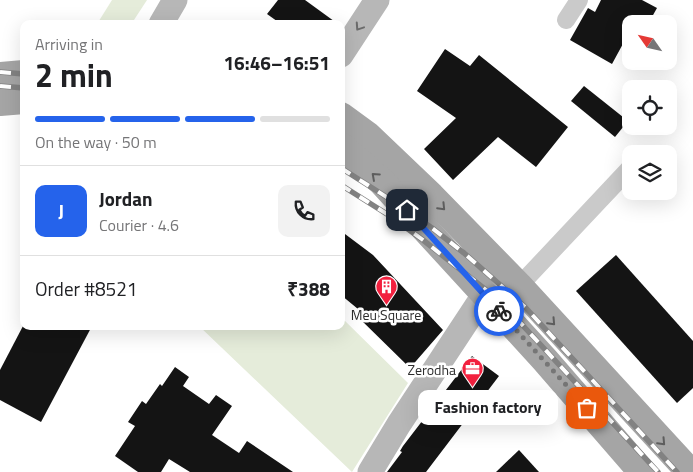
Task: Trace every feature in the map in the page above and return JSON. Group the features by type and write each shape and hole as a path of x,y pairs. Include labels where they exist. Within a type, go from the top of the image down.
{"main road":[{"path":"0,76 20,74"},
{"path":"0,102 20,100"},
{"path":"345,119 367,135 389,155 519,286 690,472"},
{"path":"345,150 382,182 544,360 642,472"}],"street":[{"path":"163,20 175,0"},
{"path":"345,49 378,0"},
{"path":"566,20 579,0"},
{"path":"519,286 622,177"},
{"path":"370,472 399,424 484,295"}],"green space":[{"path":"112,0 147,0 134,20 100,20"},
{"path":"345,321 408,383 352,472 203,330 345,330"}],"building":[{"path":"278,0 305,0 332,20 275,20 267,14"},
{"path":"601,0 642,0 657,8 653,15 622,15 622,46 612,64 570,40 588,8 595,12"},
{"path":"445,49 470,66 479,55 568,127 536,167 498,137 453,180 424,149 456,118 417,91"},
{"path":"584,86 622,116 622,128 615,137 571,101"},
{"name":"Meu Square","path":"345,234 373,255 443,330 410,368 359,318 364,314 345,298"},
{"path":"616,255 693,341 693,388 677,403 576,291"},
{"path":"21,330 90,330 41,422 0,400 0,370"},
{"path":"472,356 499,376 426,472 387,472 402,452 400,451 403,446"},
{"path":"175,367 189,377 183,386 209,404 216,395 232,406 212,435 239,453 247,441 293,472 190,472 169,459 161,472 138,472 115,456 135,426 128,422 142,401 146,404"},
{"path":"519,450 539,472 496,472"}],"railway":[{"path":"0,72 20,74"},
{"path":"0,86 20,88"},
{"path":"345,171 432,228 464,253 525,307 677,472"},
{"path":"345,188 390,216 486,290 515,317 658,472"}],"way so far":[{"path":"499,311 587,408"}],"place":[{"name":"Meu Square","path":"386,305"},
{"name":"Zerodha","path":"472,388"},
{"name":"Fashion factory","path":"587,408"}],"route":[{"path":"407,210 499,311"}]}
